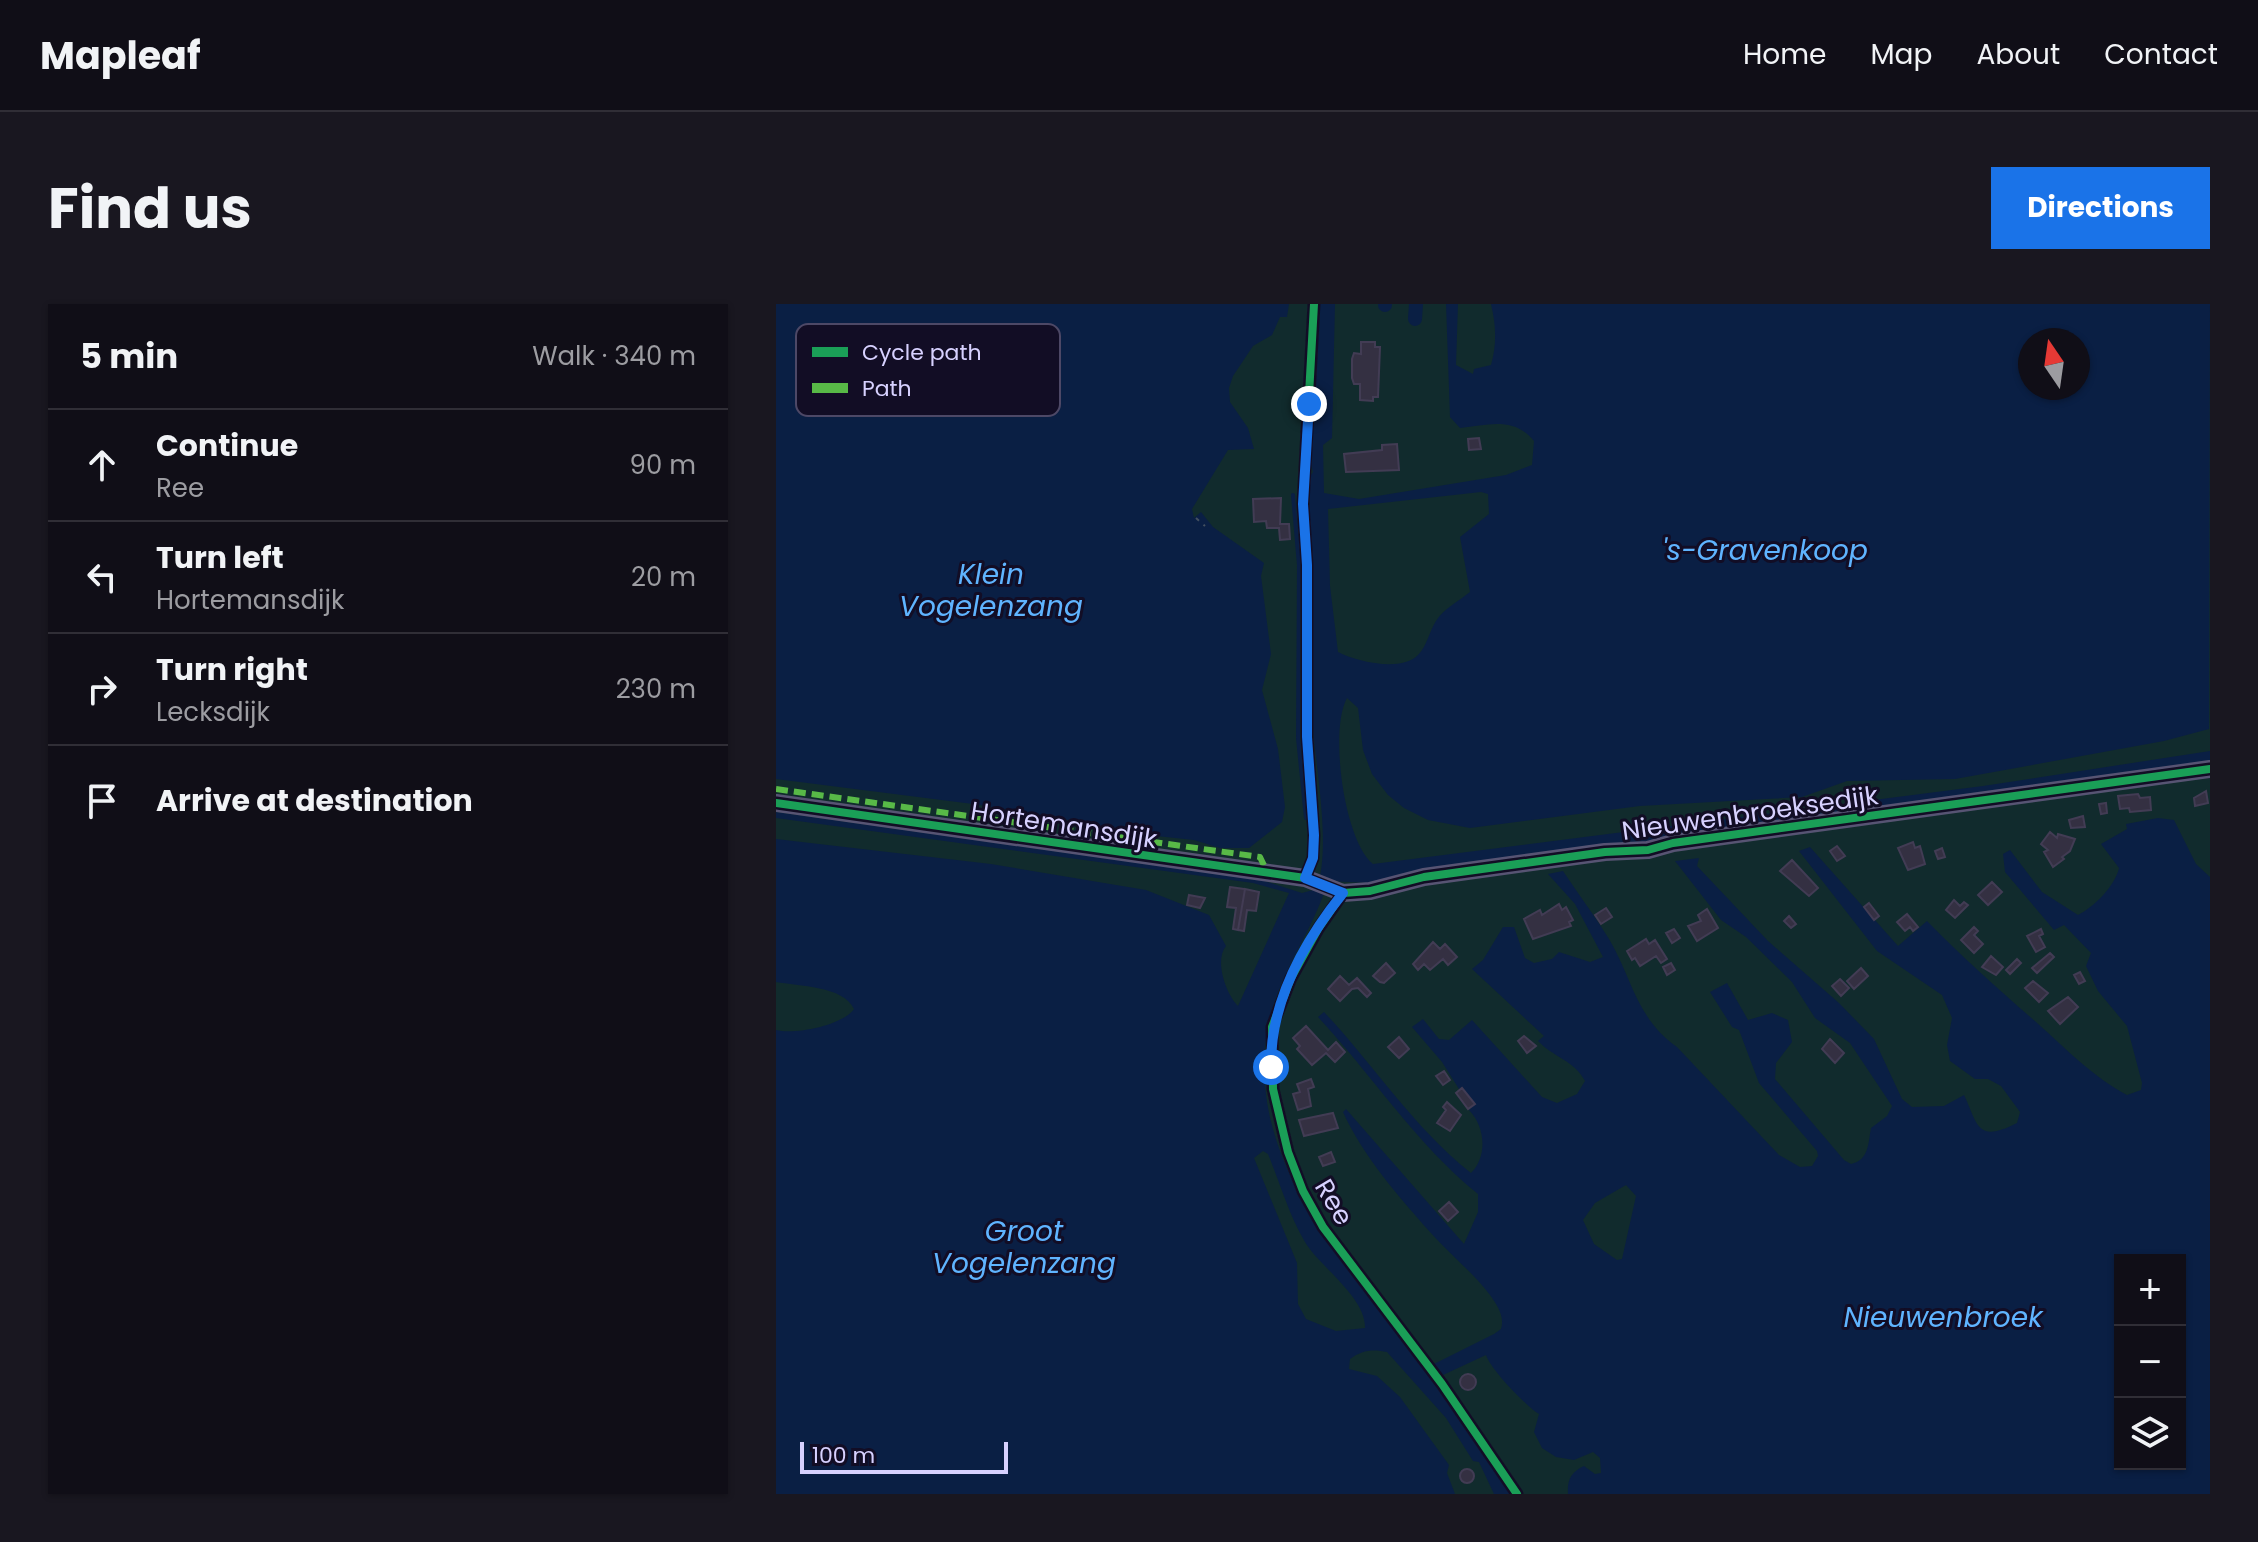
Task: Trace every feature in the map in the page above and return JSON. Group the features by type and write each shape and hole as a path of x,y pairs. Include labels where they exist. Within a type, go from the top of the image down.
{"street":[{"path":"1314,304 1303,504 1307,565 1307,737 1313,858 1324,885"},
{"name":"Nieuwenbroeksedijk","path":"1324,885 1370,891 1424,877 1605,852 1648,850 1673,843 2210,769"},
{"name":"Hortemansdijk","path":"776,803 1324,885"},
{"name":"Ree","path":"1324,885 1318,929 1291,978 1272,1027 1273,1089 1288,1152 1303,1191 1323,1227 1442,1384 1517,1494"}],"path":[{"path":"1196,518 1205,526"}],"green space":[{"path":"776,304 2210,304 2210,1494 776,1494"}],"water":[{"name":"Klein Vogelenzang","path":"776,304 1289,304 1287,317 1280,317 1272,335 1253,346 1233,376 1229,388 1230,402 1248,428 1254,449 1228,450 1192,509 1194,518 1201,512 1213,527 1264,563 1261,576 1271,654 1262,690 1278,749 1285,807 1282,822 1249,848 1220,848 1194,840 1100,830 1092,824 973,804 776,779"},
{"path":"1320,304 1335,304 1332,438 1323,445 1324,493 1359,499 1506,475 1532,465 1534,441 1518,428 1490,424 1460,428 1450,417 1446,304 1458,304 1456,365 1473,374 1474,369 1491,365 1495,334 1491,304 2210,304 2209,729 2164,741 1955,779 1847,781 1802,797 1640,806 1470,828 1428,820 1404,808 1388,795 1372,774 1363,750 1358,708 1347,698 1339,734 1347,810 1363,852 1373,864 1983,786 2210,751 2210,764 1370,883 1328,881 1313,920 1284,978 1270,1017 1265,1082 1272,1124 1285,1164 1326,1238 1511,1494 1494,1494 1479,1462 1473,1461 1446,1418 1387,1352 1372,1351 1350,1359 1349,1369 1377,1376 1400,1397 1449,1465 1447,1473 1455,1494 776,1494 776,1030 795,1031 830,1024 854,1009 849,1001 831,991 776,982 776,839 991,864 1146,890 1209,915 1226,946 1221,968 1229,994 1238,1006 1289,893 1253,883 776,818 776,812 1261,880 1302,893 1317,889 1323,825 1311,683 1309,478 1313,472 1310,461","holes":["1481,492 1488,494 1489,514 1460,537 1470,592 1439,617 1418,655 1401,663 1379,664 1338,652 1330,586 1328,509","1263,1151 1268,1154 1305,1242 1350,1293 1363,1316 1365,1328 1336,1331 1306,1319 1298,1304 1297,1263 1254,1158"]},
{"name":"Nieuwenbroek","path":"2158,818 2174,820 2196,864 2210,877 2210,1494 1568,1494 1571,1477 1580,1468 1584,1466 1595,1474 1601,1473 1600,1458 1593,1452 1574,1460 1556,1457 1542,1448 1534,1432 1539,1414 1510,1387 1486,1355 1443,1375 1432,1365 1501,1329 1500,1311 1483,1287 1437,1240 1382,1175 1343,1112 1346,1109 1464,1244 1478,1212 1478,1194 1434,1153 1318,1017 1324,1012 1412,1116 1471,1173 1482,1150 1481,1132 1469,1110 1475,1104 1462,1088 1459,1089 1442,1062 1412,1027 1423,1019 1439,1039 1449,1040 1472,1020 1542,1097 1557,1103 1577,1094 1585,1081 1581,1074 1538,1041 1544,1036 1472,969 1483,960 1503,927 1514,927 1525,958 1534,963 1552,959 1559,952 1590,962 1603,957 1575,904 1548,874 1563,871 1609,939 1652,1024 1779,1155 1800,1167 1812,1166 1818,1156 1817,1151 1759,1083 1739,1030 1732,1027 1710,992 1727,983 1748,1020 1772,1013 1788,1020 1792,1042 1776,1063 1775,1079 1844,1160 1851,1164 1857,1162 1867,1150 1871,1128 1887,1116 1892,1106 1850,1043 1815,1018 1792,982 1746,937 1721,920 1675,861 1699,858 1697,866 1768,941 1839,1003 1874,1039 1902,1099 1912,1107 1944,1106 1964,1095 1980,1128 1993,1132 2017,1123 2020,1112 2001,1086 1988,1079 1975,1079 1950,1061 1947,1045 1952,1018 1942,995 1877,951 1799,851 1810,847 1898,946 1927,921 2080,1062 2127,1095 2141,1090 2142,1083 2127,1026 2098,991 2086,966 2091,953 2064,925 2054,930 2005,872 2003,854 2010,850 2042,892 2078,915 2108,889 2119,868 2101,844 2127,829 2126,824","holes":["1626,1185 1636,1196 1622,1259 1617,1260 1594,1244 1583,1220 1595,1203"]}],"building":[{"path":"1361,342 1375,342 1375,347 1380,347 1378,397 1373,397 1373,401 1360,400 1360,384 1354,384 1352,378 1352,359 1354,353 1361,354"},
{"path":"1479,438 1481,449 1469,450 1468,439"},
{"path":"1397,444 1399,470 1346,472 1344,454 1382,450 1382,445"},
{"path":"1281,498 1280,524 1289,524 1290,539 1280,540 1279,528 1267,528 1266,521 1254,522 1253,499"},
{"path":"2206,791 2208,803 2195,806 2194,798"},
{"path":"2138,794 2140,798 2150,797 2151,810 2130,812 2129,808 2120,809 2118,796"},
{"path":"2106,803 2107,813 2101,814 2099,804"},
{"path":"2083,816 2085,827 2071,828 2069,820"},
{"path":"2050,832 2057,838 2058,834 2075,839 2070,851 2062,857 2064,859 2053,867 2044,852 2048,850 2041,844"},
{"path":"1913,842 1915,848 1920,846 1925,864 1908,870 1898,848"},
{"path":"1837,846 1845,856 1837,861 1830,851"},
{"path":"1942,848 1945,857 1938,859 1935,851"},
{"path":"1792,860 1818,888 1809,896 1780,871"},
{"path":"1992,882 2002,892 1988,905 1978,895"},
{"path":"1230,887 1245,889 1238,930 1233,929 1236,908 1227,907"},
{"path":"1245,889 1259,892 1256,911 1247,910 1244,931 1238,930"},
{"path":"1189,895 1205,898 1200,908 1187,905"},
{"path":"1954,900 1960,906 1964,902 1968,905 1955,918 1946,910"},
{"path":"1869,903 1879,916 1874,920 1864,907"},
{"path":"1559,904 1562,910 1566,907 1573,920 1569,922 1571,926 1533,939 1524,919 1540,910 1542,915"},
{"path":"1606,908 1612,917 1601,924 1595,915"},
{"path":"1707,909 1718,928 1697,941 1688,926 1701,921 1698,915"},
{"path":"1907,914 1918,927 1913,931 1910,927 1905,931 1897,922"},
{"path":"1789,916 1796,924 1791,928 1784,921"},
{"path":"1974,927 1978,931 1974,935 1983,944 1974,953 1961,940"},
{"path":"1674,929 1680,938 1672,943 1666,933"},
{"path":"2041,929 2043,934 2039,936 2045,947 2036,952 2027,936"},
{"path":"1646,939 1649,944 1655,940 1667,959 1661,963 1656,956 1640,966 1635,958 1632,960 1627,951"},
{"path":"1433,942 1440,949 1445,944 1457,957 1448,965 1443,959 1430,970 1424,964 1418,970 1413,964"},
{"path":"2050,953 2054,957 2037,973 2032,968"},
{"path":"1991,956 2003,967 1996,975 1982,967"},
{"path":"2017,959 2021,963 2010,974 2006,970"},
{"path":"1386,963 1395,973 1384,983 1373,976"},
{"path":"1671,963 1675,970 1667,975 1663,967"},
{"path":"1861,968 1868,976 1854,989 1847,981"},
{"path":"2080,972 2085,981 2079,984 2074,975"},
{"path":"1340,976 1349,985 1357,978 1371,993 1367,997 1358,988 1352,989 1340,1001 1328,989"},
{"path":"1840,979 1849,988 1841,996 1832,986"},
{"path":"2033,981 2048,993 2039,1002 2025,988"},
{"path":"2068,997 2078,1007 2060,1024 2048,1011"},
{"path":"1306,1026 1328,1050 1336,1042 1345,1052 1335,1062 1326,1053 1312,1065 1297,1049 1300,1046 1293,1038"},
{"path":"1524,1036 1536,1046 1527,1053 1518,1041"},
{"path":"1399,1037 1409,1049 1399,1058 1388,1047"},
{"path":"1830,1039 1844,1053 1835,1063 1822,1049"},
{"path":"1444,1071 1450,1080 1443,1085 1436,1076"},
{"path":"1311,1079 1314,1087 1308,1089 1311,1106 1298,1110 1293,1094 1300,1092 1297,1084"},
{"path":"1462,1088 1475,1104 1468,1109 1456,1093"},
{"path":"1447,1102 1461,1115 1450,1131 1437,1123 1446,1110 1443,1107"},
{"path":"1333,1113 1338,1128 1304,1136 1299,1120"},
{"path":"1331,1152 1335,1162 1323,1166 1319,1157"},
{"path":"1449,1202 1458,1212 1448,1221 1439,1211"},
{"path":"1465,1374 1471,1374 1476,1382 1474,1388 1465,1390 1460,1385 1460,1379"},
{"path":"1467,1469 1474,1476 1467,1483 1460,1476"}],"waterway":[{"path":"1415,319 1416,304"},
{"path":"1293,495 1299,565 1298,738 1306,818"}],"marked path":[{"path":"776,789 1260,857 1268,874"}],"cycle path":[{"path":"1305,878 1313,858 1314,835 1307,737 1307,565 1303,504 1314,304"},
{"path":"776,803 1305,878 1343,893 1370,891 1424,877 1605,852 1648,850 1673,843 2210,769"},
{"path":"1343,893 1318,929 1291,978 1272,1027 1273,1089 1288,1152 1303,1191 1323,1227 1442,1384 1517,1494"}],"route":[{"path":"1271,1067 1272,1027 1281,1000 1318,929 1343,893 1305,878 1313,858 1314,835 1307,737 1307,565 1303,504 1309,404"}],"water label":[{"name":"'s-Gravenkoop","path":"1765,550"},
{"name":"Groot Vogelenzang","path":"1024,1247"}]}
